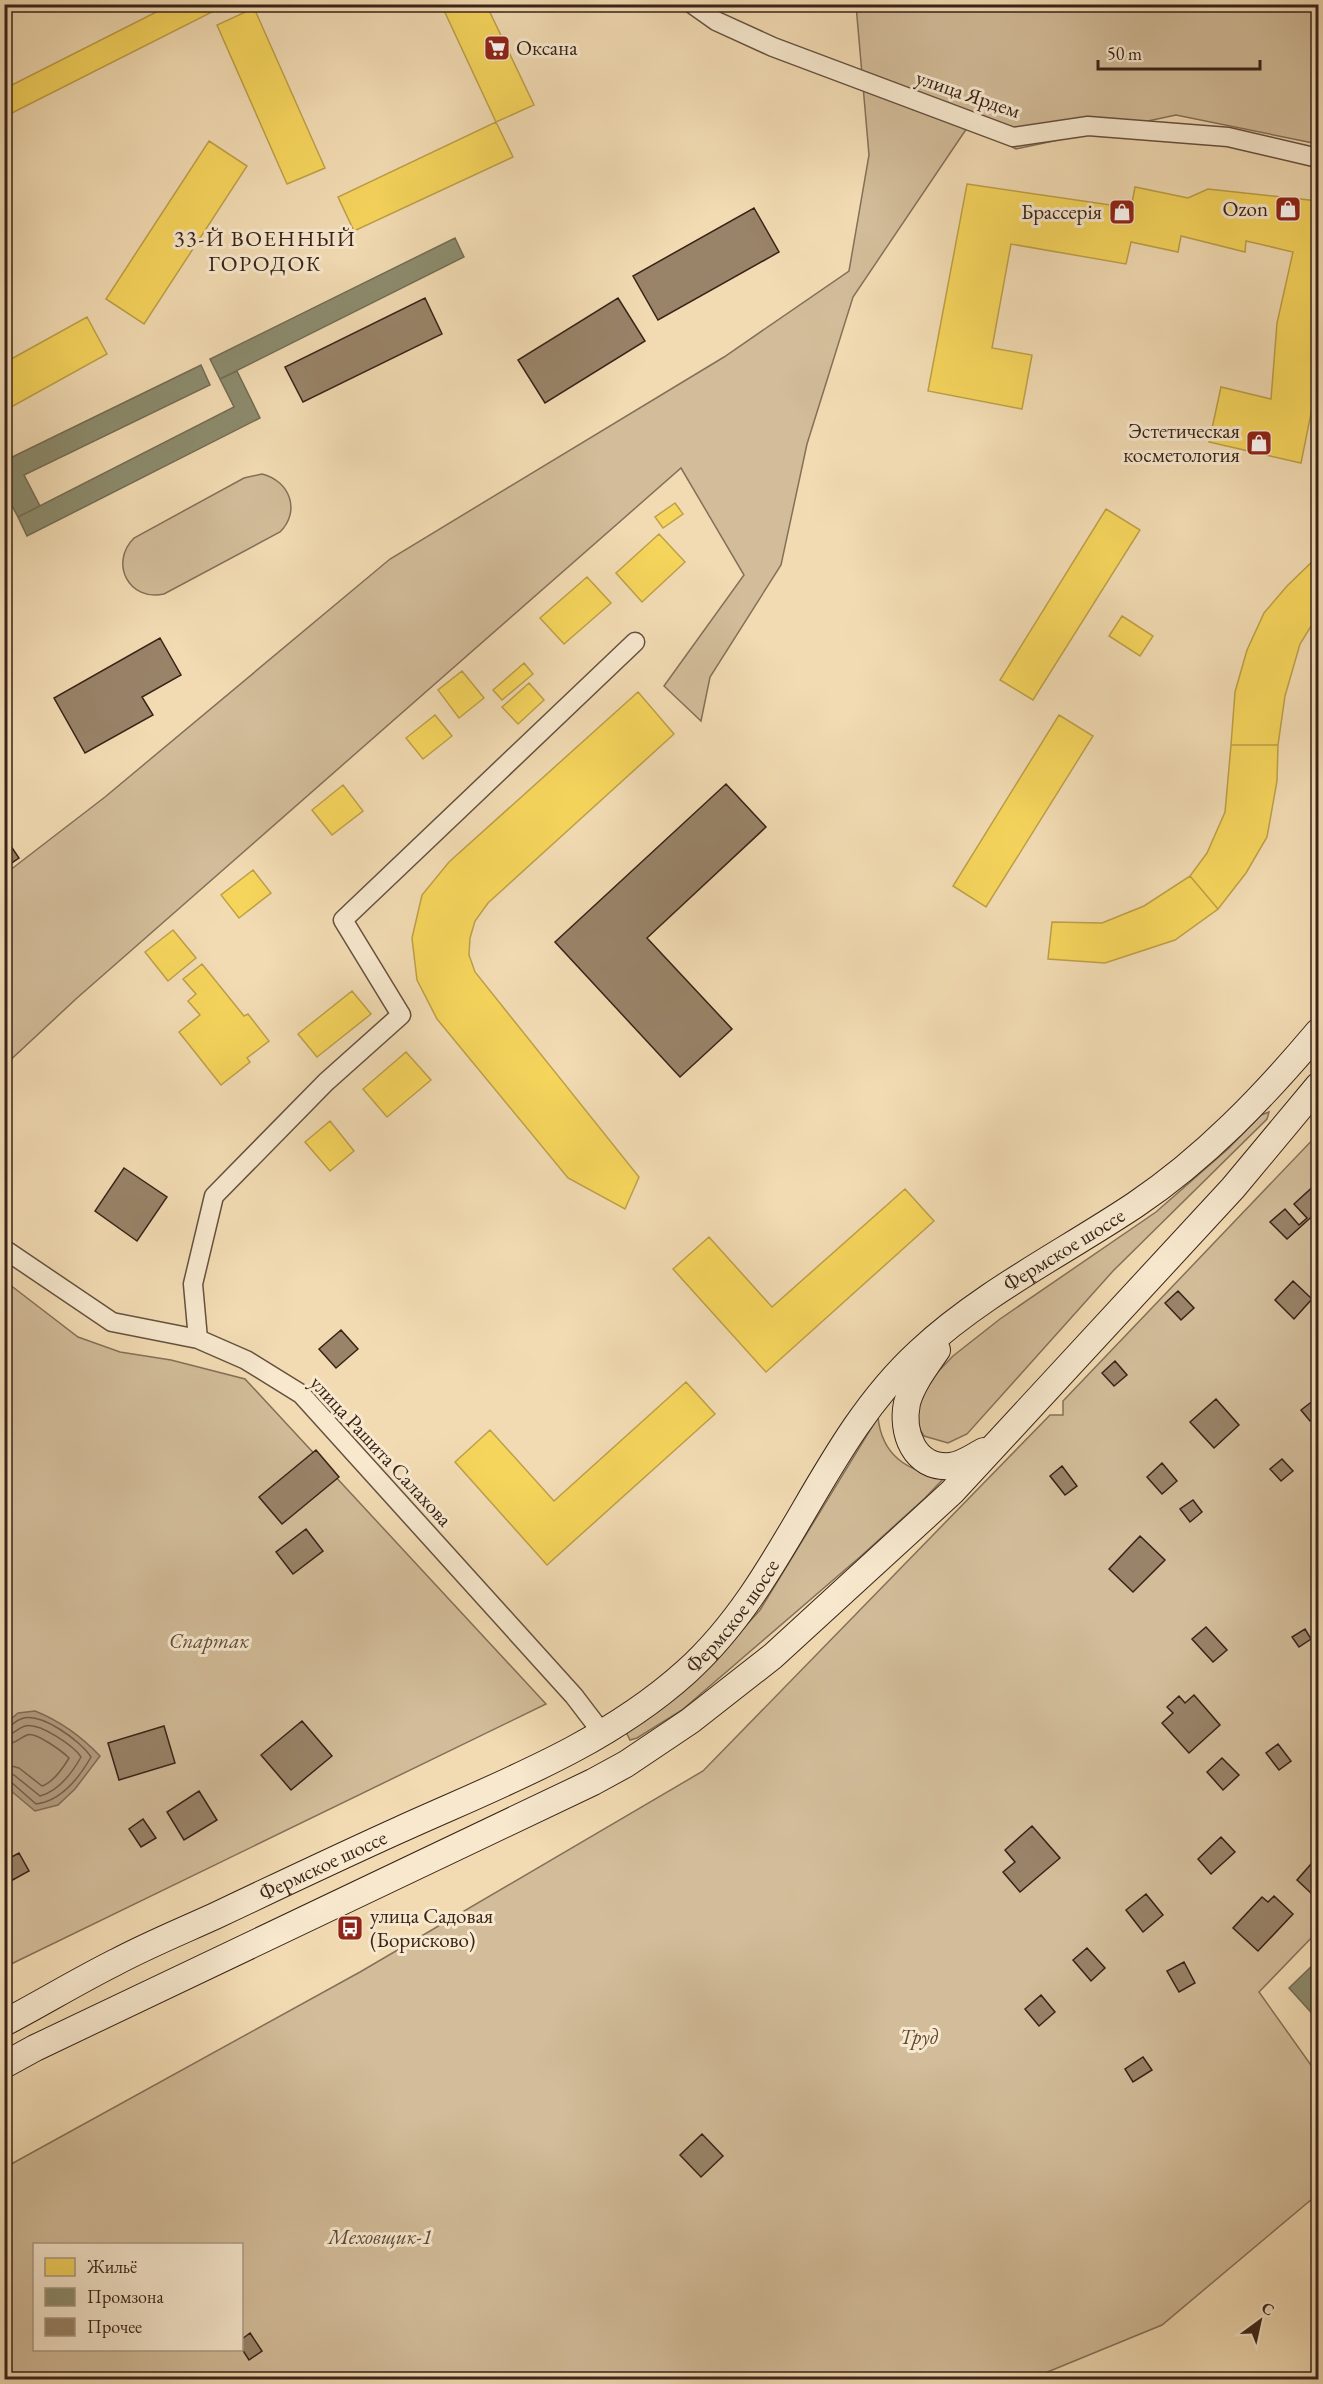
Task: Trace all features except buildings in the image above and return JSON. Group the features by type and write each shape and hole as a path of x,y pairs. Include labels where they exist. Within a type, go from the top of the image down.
{"main road":[{"name":"Фермское шоссе","path":"4,2023 117,1962 499,1785 603,1734 656,1697 687,1671 747,1604 773,1566 844,1443 884,1389 916,1354 957,1319 1138,1202 1198,1158 1263,1093 1318,1032"},
{"name":"Фермское шоссе","path":"4,2065 626,1764 690,1721 773,1656 952,1492 1233,1188 1318,1086"},
{"path":"957,1319 916,1382 907,1402 905,1425 909,1443 920,1456 933,1464 950,1466 966,1461 996,1443"},
{"path":"603,1734 626,1764"}],"street":[{"name":"улица Ярдем","path":"692,4 716,21 773,47 1013,137 1088,126 1228,136 1318,158"},
{"path":"198,1340 193,1284 214,1196 326,1082 401,1015 343,920 635,642"},
{"name":"улица Рашита Салахова","path":"4,1249 112,1322 198,1340 246,1360 301,1394 574,1696 603,1734"}],"green space":[{"path":"958,4 963,8 1108,10 1119,4 1318,5 1318,144 1176,115 1016,149 969,125 853,297 807,444 781,565 710,677 701,721 664,686 744,575 681,468 77,998 5,1065 5,874 105,797 390,559 724,357 849,271 869,155 856,5"},
{"path":"262,474 280,483 289,498 290,515 280,532 164,594 152,595 141,592 126,578 123,558 134,538 244,478"},
{"path":"1269,1112 1267,1119 1113,1271 967,1434 948,1443 924,1436 914,1420 926,1384 953,1356 1000,1319 1156,1212 1229,1148 1261,1115"},
{"name":"Труд","path":"1318,1134 1318,1931 1259,1992 1318,2075 1318,2194 1162,2325 1028,2380 5,2379 4,2168 360,1972 703,1771 1050,1415 1063,1415 1063,1401"},
{"name":"Спартак","path":"5,1281 78,1337 120,1352 171,1360 245,1379 546,1704 5,1967"},
{"path":"878,1417 885,1443 900,1460 921,1471 946,1476 861,1556 682,1710 630,1740 627,1734 628,1729 714,1661 760,1610"}],"water":[{"path":"35,1711 70,1730 100,1756 75,1789 58,1805 35,1811 4,1785 5,1724 18,1713"}],"place":[{"name":"Оксана","path":"497,48"},
{"name":"Ozon","path":"1288,209"},
{"name":"Брассерiя","path":"1122,212"},
{"name":"Эстетическая косметология","path":"1259,443"},
{"name":"улица Садовая (Борисково)","path":"350,1928"}],"district":[{"name":"33-Й ВОЕННЫЙ ГОРОДОК","path":"265,250"}],"park label":[{"name":"Меховщик-1","path":"380,2237"}]}
